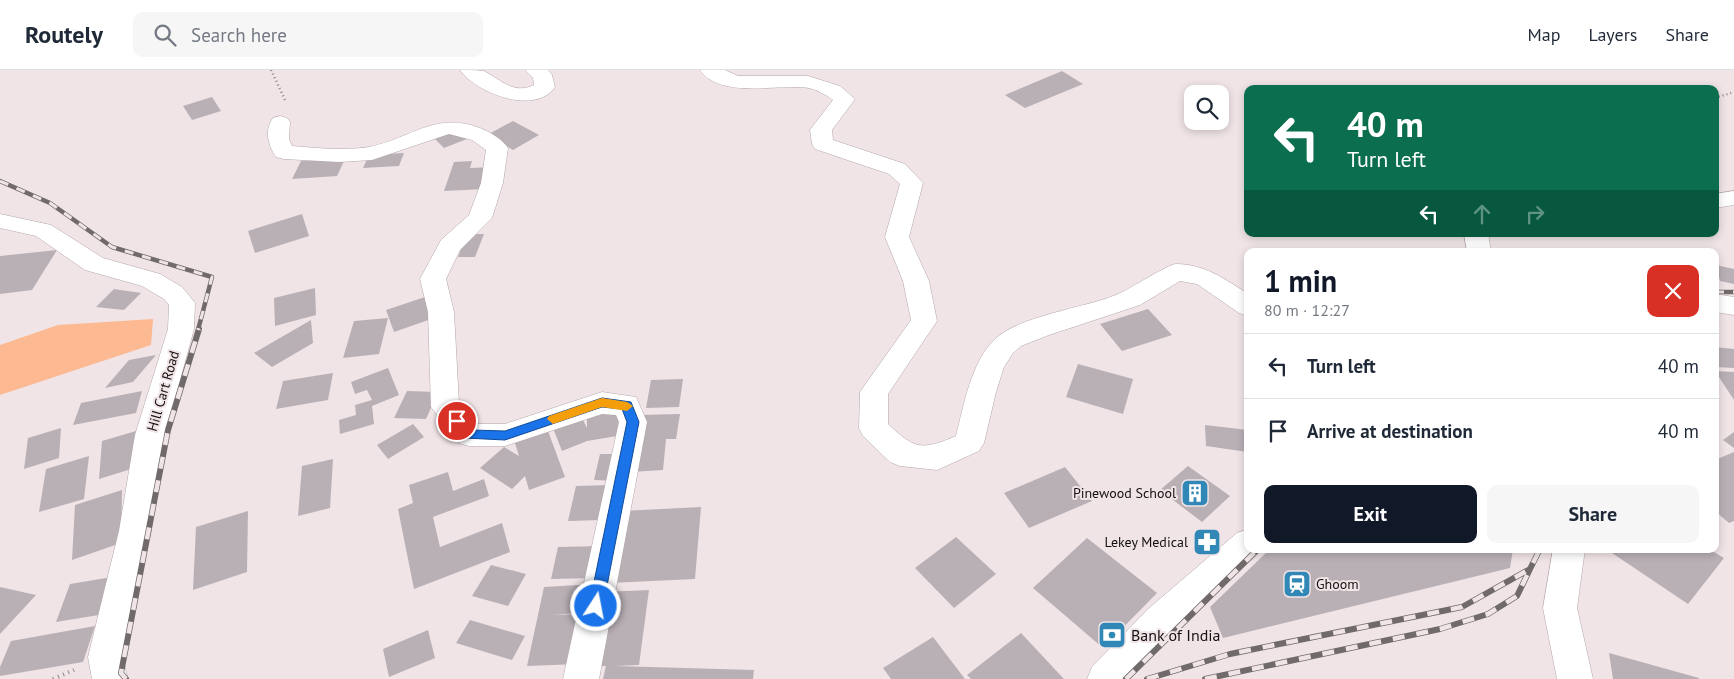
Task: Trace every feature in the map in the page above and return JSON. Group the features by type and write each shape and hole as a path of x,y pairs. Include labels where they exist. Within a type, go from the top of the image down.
{"main road":[{"path":"470,70 484,82 510,94 534,95 546,87 542,75 535,70"},
{"path":"710,70 738,82 805,74 834,84 845,99 821,130 823,144 897,169 912,184 897,237 916,281 924,321 874,392 873,428 900,454 937,458 969,443 985,380 1005,345 1032,331 1156,288 1175,272 1204,277 1244,304"},
{"path":"280,122 278,139 284,152 329,156 371,153 401,144 427,132 460,127 481,134 497,148 492,182 480,218 450,246 432,279 442,312 445,408 469,434 505,435 602,403 626,405 633,422 582,679"},
{"path":"1719,200 1734,198"},
{"name":"Hill Cart Road","path":"0,221 44,230 94,264 150,280 173,293 182,303 181,329 150,435 135,531 105,657 110,679"},
{"path":"1719,304 1734,306"},
{"path":"1105,679 1160,620 1244,546"},
{"path":"1568,553 1560,608 1575,679"}],"path":[{"path":"271,70 287,104 280,122"},
{"path":"1719,97 1734,92"}],"shaded area":[{"path":"153,319 151,345 0,395 0,345 58,325"}],"building":[{"path":"1062,71 1083,84 1025,108 1005,95"},
{"path":"212,97 221,111 192,120 183,106"},
{"path":"513,121 539,135 513,150 487,135"},
{"path":"456,129 467,139 444,148 434,138"},
{"path":"404,153 399,166 363,168 369,155"},
{"path":"345,159 337,176 292,179 301,161"},
{"path":"472,161 470,168 492,167 485,189 444,191 454,162"},
{"path":"302,214 309,236 255,253 248,231"},
{"path":"467,234 484,234 475,257 458,257"},
{"path":"57,250 32,290 0,294 0,256"},
{"path":"1719,266 1734,269 1734,284 1720,281"},
{"path":"315,288 316,315 275,326 274,298"},
{"path":"114,289 141,293 124,310 96,307"},
{"path":"428,296 437,317 394,332 386,310"},
{"path":"1148,309 1172,335 1122,351 1100,324"},
{"path":"388,318 379,354 343,358 354,321"},
{"path":"311,320 313,343 272,367 254,353"},
{"path":"1719,347 1734,349 1734,368 1719,367"},
{"path":"156,355 133,382 105,388 129,360"},
{"path":"1078,364 1133,379 1123,414 1066,397"},
{"path":"388,368 399,395 372,406 374,424 340,434 339,420 356,415 355,405 372,400 367,390 355,394 351,382"},
{"path":"1719,371 1734,372 1734,400 1719,377"},
{"path":"333,373 328,400 276,409 283,381"},
{"path":"683,379 679,407 646,408 651,380"},
{"path":"142,391 136,413 73,425 81,403"},
{"path":"407,391 438,392 426,419 394,418"},
{"path":"622,408 623,435 587,441 562,451 551,423 579,412 587,428 587,414"},
{"path":"680,414 676,439 666,439 663,470 631,472 639,415"},
{"path":"413,424 424,437 388,459 377,445"},
{"path":"1205,425 1244,430 1244,451 1206,446"},
{"path":"61,428 59,458 24,469 28,438"},
{"path":"143,429 141,466 99,479 102,441"},
{"path":"548,431 565,477 529,490 525,476 512,489 480,468 504,447 519,456 515,443"},
{"path":"1734,432 1734,448 1723,440"},
{"path":"1734,452 1734,521 1729,523 1719,514 1719,458"},
{"path":"600,454 624,454 618,481 594,480"},
{"path":"89,456 84,499 39,512 46,469"},
{"path":"333,459 330,508 298,516 302,466"},
{"name":"Pinewood School","path":"1188,466 1230,496 1202,522 1160,490"},
{"path":"1065,467 1092,501 1029,528 1004,493"},
{"path":"448,472 453,491 484,479 489,496 433,517 440,547 502,523 510,552 414,589 398,509 413,503 409,485"},
{"path":"610,485 603,520 568,521 576,486"},
{"path":"122,490 121,543 72,560 75,505"},
{"path":"701,507 695,579 609,583 622,511"},
{"path":"248,511 247,572 193,590 196,527"},
{"path":"956,537 996,574 954,608 915,568"},
{"path":"1087,538 1157,593 1103,648 1033,588"},
{"path":"602,546 595,578 551,579 558,547"},
{"path":"1266,553 1512,553 1510,568 1223,638 1210,607"},
{"path":"1612,553 1716,553 1724,558 1688,604"},
{"path":"491,565 526,574 508,606 472,596"},
{"path":"112,577 99,615 56,622 70,584"},
{"path":"596,584 591,612 552,615 586,614 578,664 527,666 544,587"},
{"path":"0,587 36,595 0,634"},
{"path":"649,590 639,665 615,666 754,670 753,679 603,679 606,666 590,666 603,592"},
{"path":"470,620 525,636 512,660 456,643"},
{"path":"95,626 83,662 0,676 0,667 11,641"},
{"path":"428,630 435,658 389,677 383,649"},
{"path":"1021,633 1064,679 971,679 967,675"},
{"path":"933,637 965,679 891,679 883,668"},
{"path":"1609,653 1699,678 1699,679 1613,679"}],"railway":[{"path":"0,181 50,203 112,247 212,277 198,330"},
{"path":"1719,292 1734,292"},
{"path":"126,679 121,673 168,430 199,329"},
{"path":"1126,679 1254,553"},
{"path":"1530,569 1538,553"},
{"path":"1147,679 1230,654 1462,607 1530,569"},
{"path":"1205,679 1440,629 1488,614 1517,596 1530,569"}],"slow traffic":[{"path":"553,419 602,403 627,406"}],"place":[{"name":"Pinewood School","path":"1195,493"},
{"name":"Lekey Medical","path":"1207,542"},
{"name":"Ghoom","path":"1297,584"},
{"name":"Bank of India","path":"1112,635"}],"route":[{"path":"457,421 469,434 505,435 602,403 626,405 633,422 596,606"}]}
